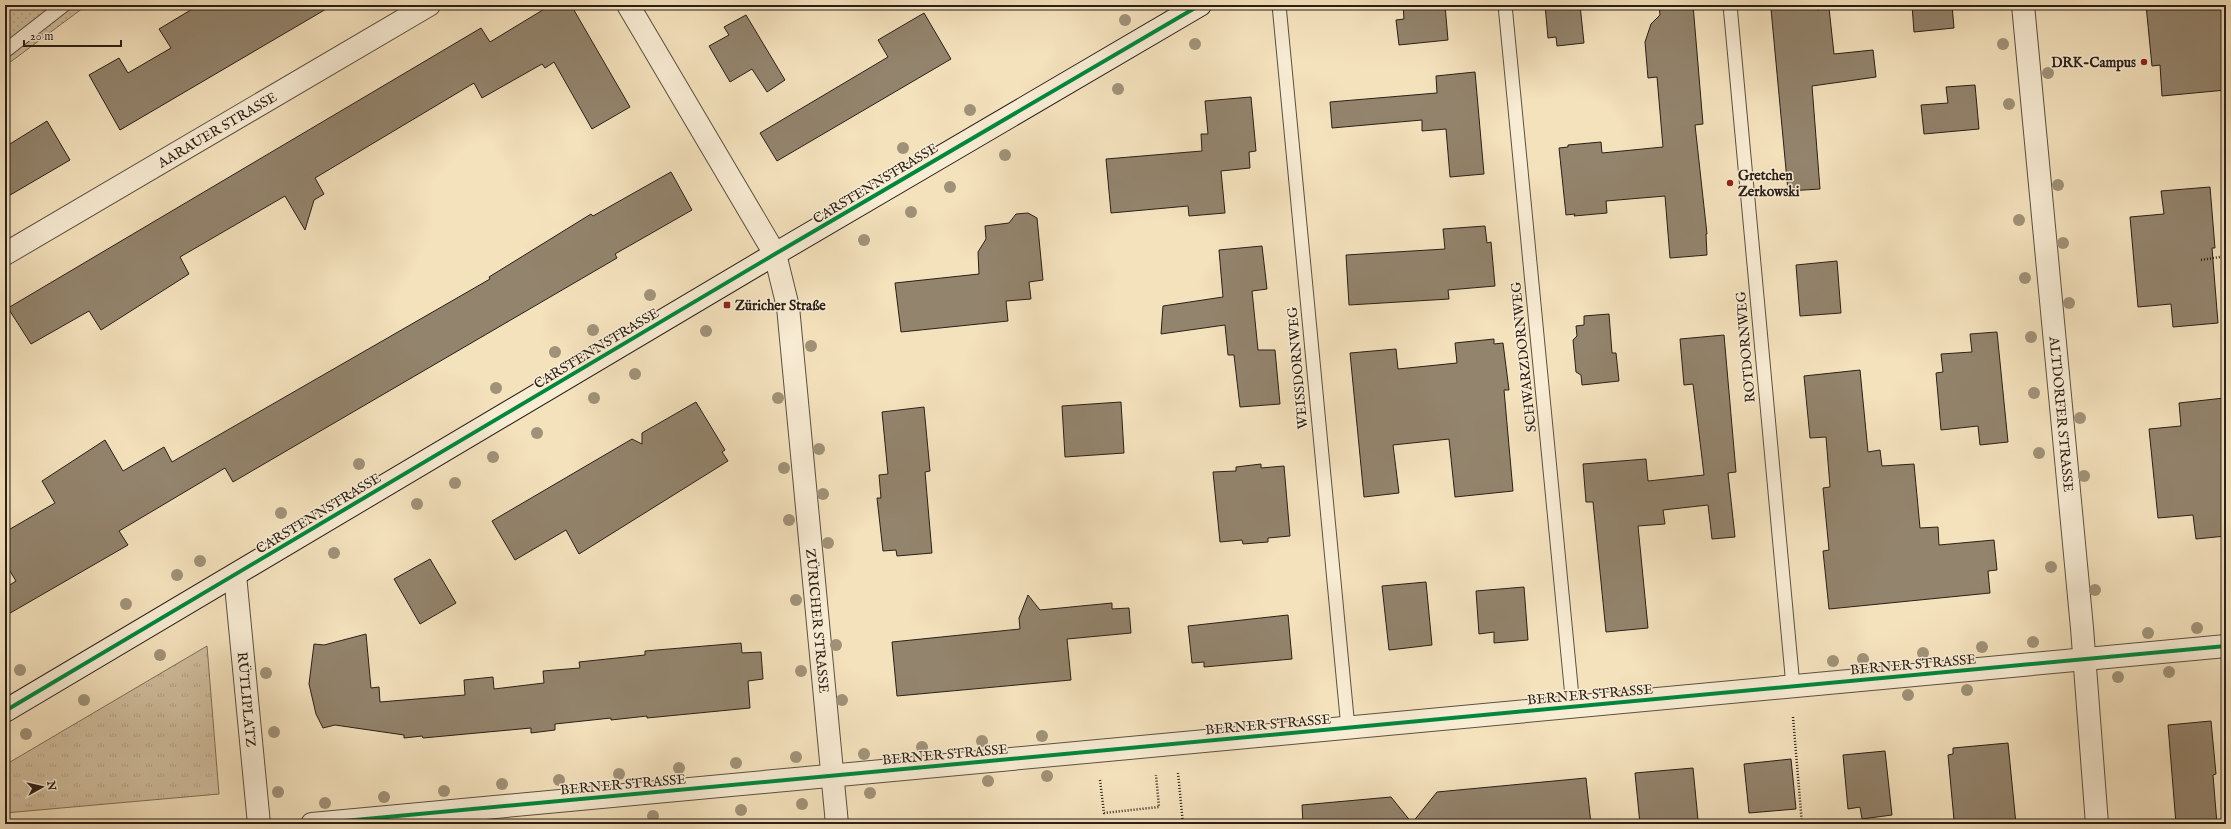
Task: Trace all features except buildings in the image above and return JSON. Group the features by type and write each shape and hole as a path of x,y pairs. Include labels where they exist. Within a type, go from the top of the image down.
{"street":[{"name":"AARAUER STRASSE","path":"5,254 429,5"},
{"name":"ZÜRICHER STRASSE","path":"628,5 775,254 788,307 837,824"},
{"name":"CARSTENNSTRASSE","path":"5,711 775,254 1200,5"},
{"name":"ALTDORFER STRASSE","path":"2023,5 2084,658 2085,690 2097,824"},
{"name":"RÜTLIPLATZ","path":"235,575 259,824"},
{"name":"BERNER STRASSE","path":"312,824 2084,658 2226,646"}],"lane":[{"path":"5,51 64,5"},
{"name":"WEISSDORNWEG","path":"1279,5 1348,728"},
{"name":"SCHWARZDORNWEG","path":"1505,5 1573,707"},
{"name":"ROTDORNWEG","path":"1730,5 1793,686"}],"path":[{"path":"2201,260 2226,256"},
{"path":"1792,717 1802,824"},
{"path":"1178,773 1183,824"},
{"path":"1100,780 1104,813 1159,807 1156,775"}],"green space":[{"path":"5,5 87,5 5,66"},
{"path":"207,646 219,794 5,813 5,765"}],"cycle path":[{"path":"5,711 775,254 1200,5"},
{"path":"312,824 2226,646"}],"place":[{"name":"DRK-Campus","path":"2144,62"},
{"name":"Gretchen Zerkowski","path":"1730,183"},
{"name":"Züricher Straße","path":"727,305"}]}
